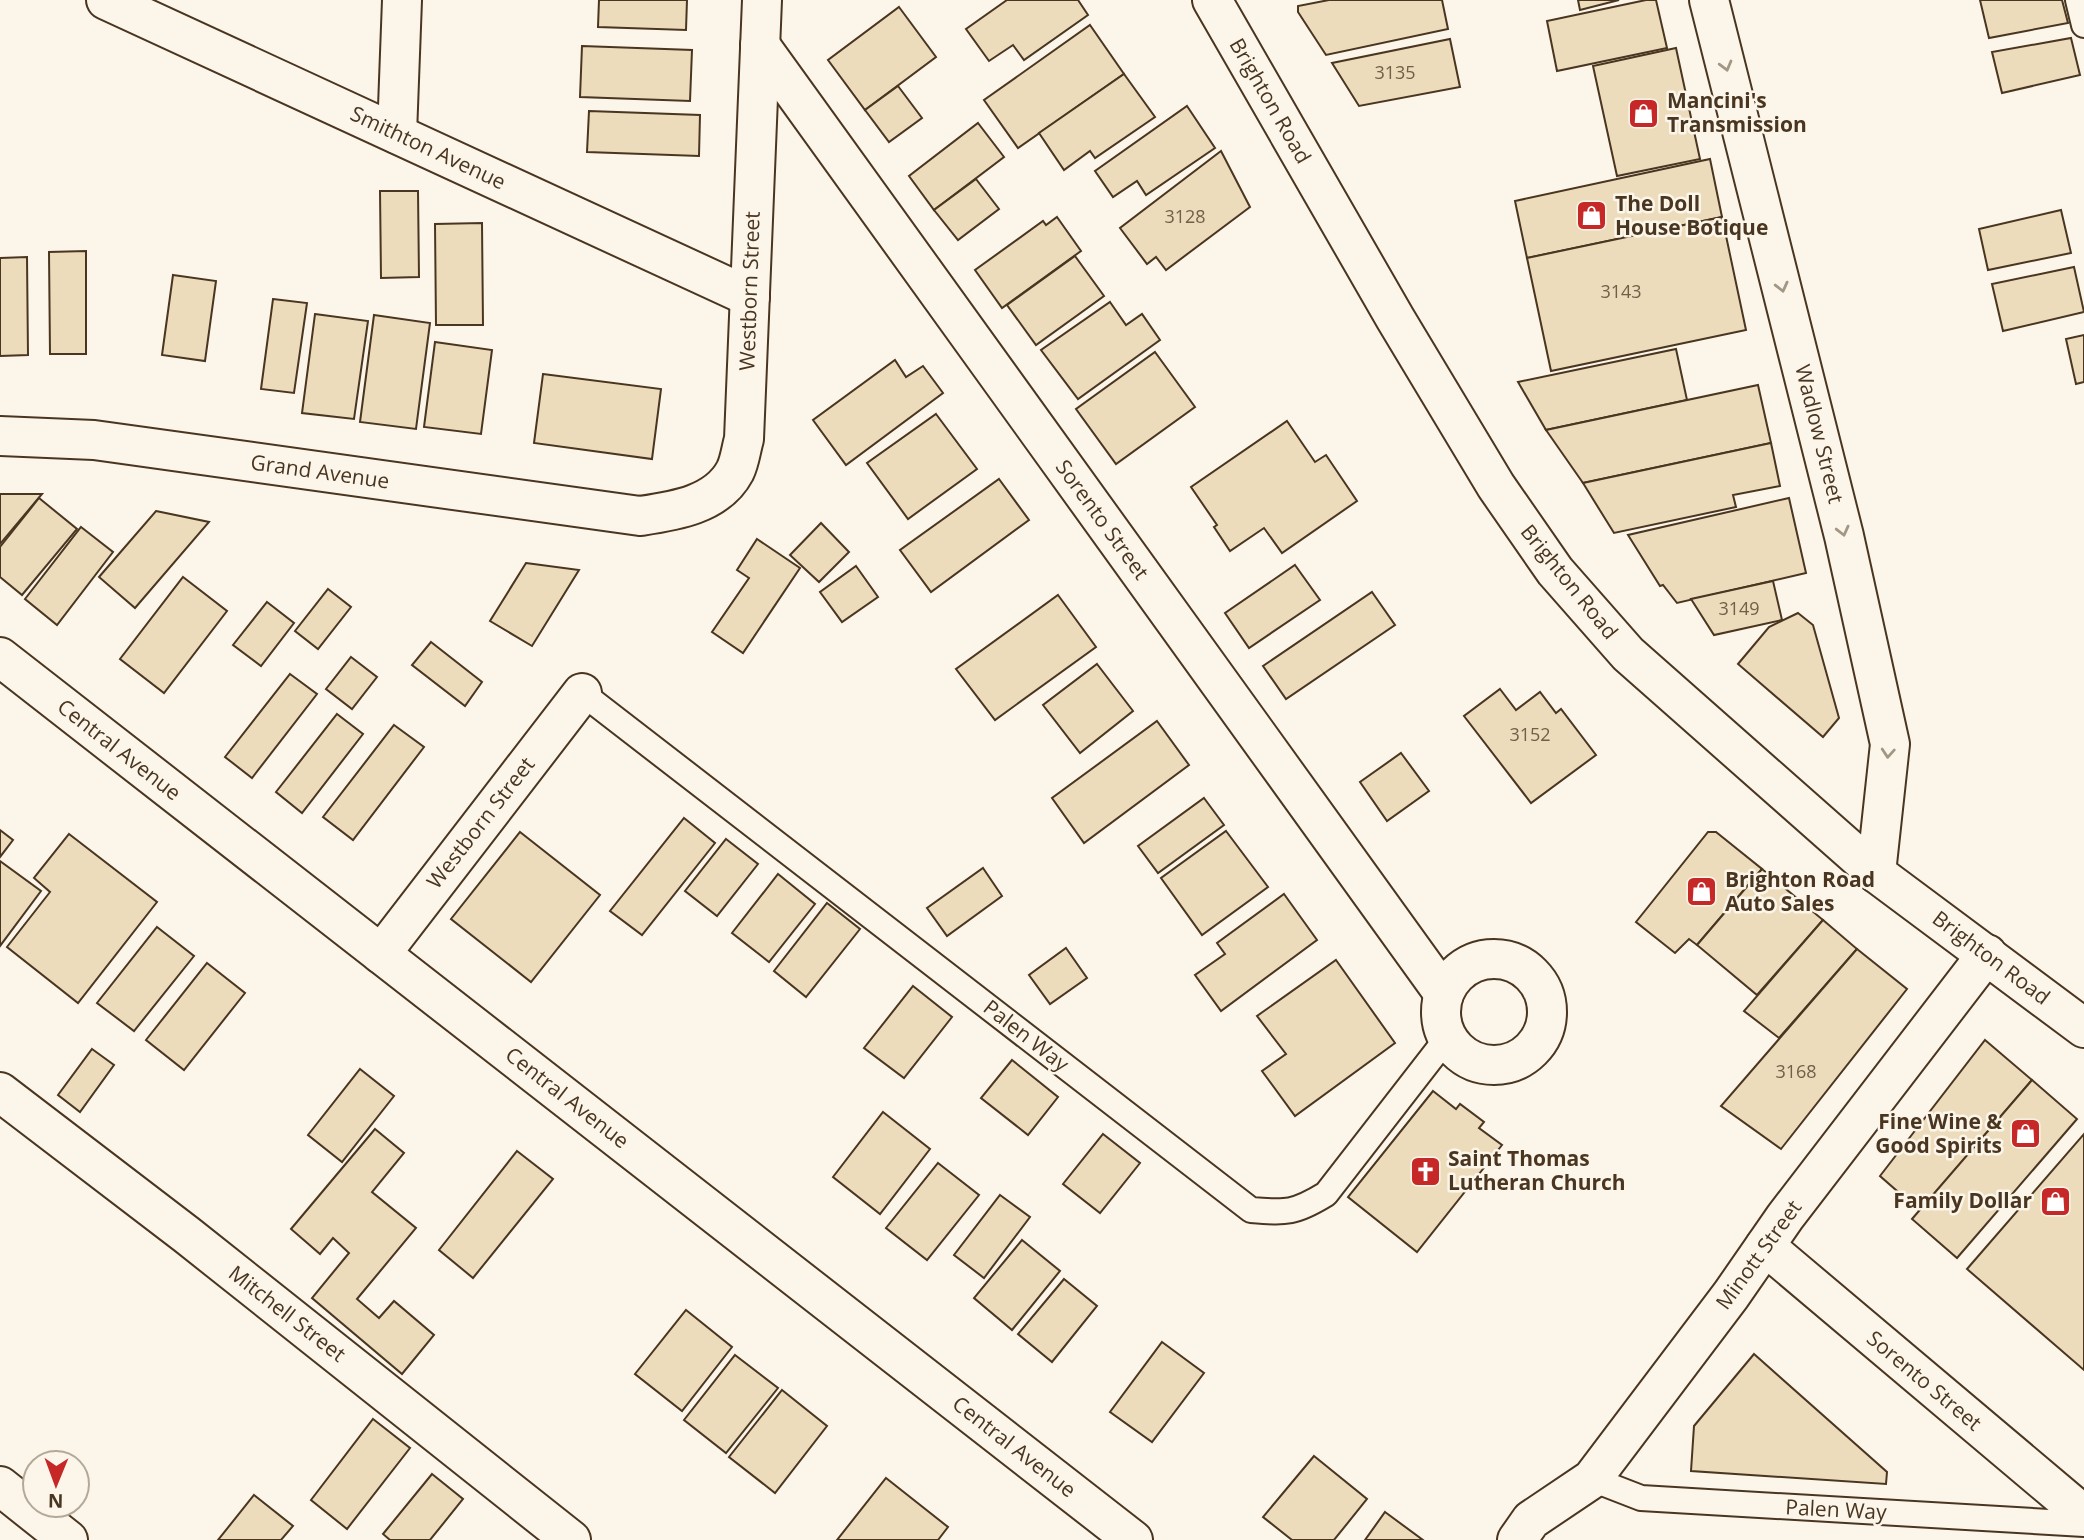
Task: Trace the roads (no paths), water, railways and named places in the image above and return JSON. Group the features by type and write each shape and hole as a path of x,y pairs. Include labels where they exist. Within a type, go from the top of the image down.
{"street":[{"name":"Smithton Avenue","path":"106,0 750,297"},
{"path":"397,134 402,0"},
{"name":"Westborn Street","path":"640,516 679,510 713,495 734,472 744,439 762,0"},
{"name":"Brighton Road","path":"1212,0 1496,486 1555,571 1628,654 1876,873 2084,1028"},
{"name":"Wadlow Street","path":"1709,0 1844,536 1890,744 1876,873"},
{"name":"Sorento Street","path":"760,45 1444,994"},
{"name":"Grand Avenue","path":"0,436 94,440 640,516"},
{"name":"Central Avenue","path":"0,657 1133,1540"},
{"name":"Westborn Street","path":"381,954 582,693"},
{"name":"Minott Street","path":"1517,1540 1531,1520 1592,1479 1987,954"},
{"path":"1496,958 1514,962 1530,972 1542,986 1548,1004 1547,1023 1540,1040 1528,1054 1511,1063 1493,1066 1475,1062 1459,1052 1447,1038 1441,1020 1444,994 1448,984 1461,970 1478,961 1496,958"},
{"name":"Mitchell Street","path":"0,1091 187,1235 571,1540"},
{"name":"Sorento Street","path":"1765,1246 2084,1516"},
{"path":"0,1486 68,1540"}],"lane":[{"path":"2078,0 2084,25"},
{"name":"Palen Way","path":"582,693 1251,1210 1278,1213 1302,1209 1326,1194 1447,1038"},
{"name":"Palen Way","path":"1592,1479 1641,1498 2084,1524"}],"place":[{"name":"Mancini's Transmission","path":"1644,113"},
{"name":"The Doll House Botique","path":"1592,216"},
{"name":"Brighton Road Auto Sales","path":"1702,892"},
{"name":"Fine Wine & Good Spirits","path":"2025,1134"},
{"name":"Saint Thomas Lutheran Church","path":"1425,1171"},
{"name":"Family Dollar","path":"2055,1201"}]}
